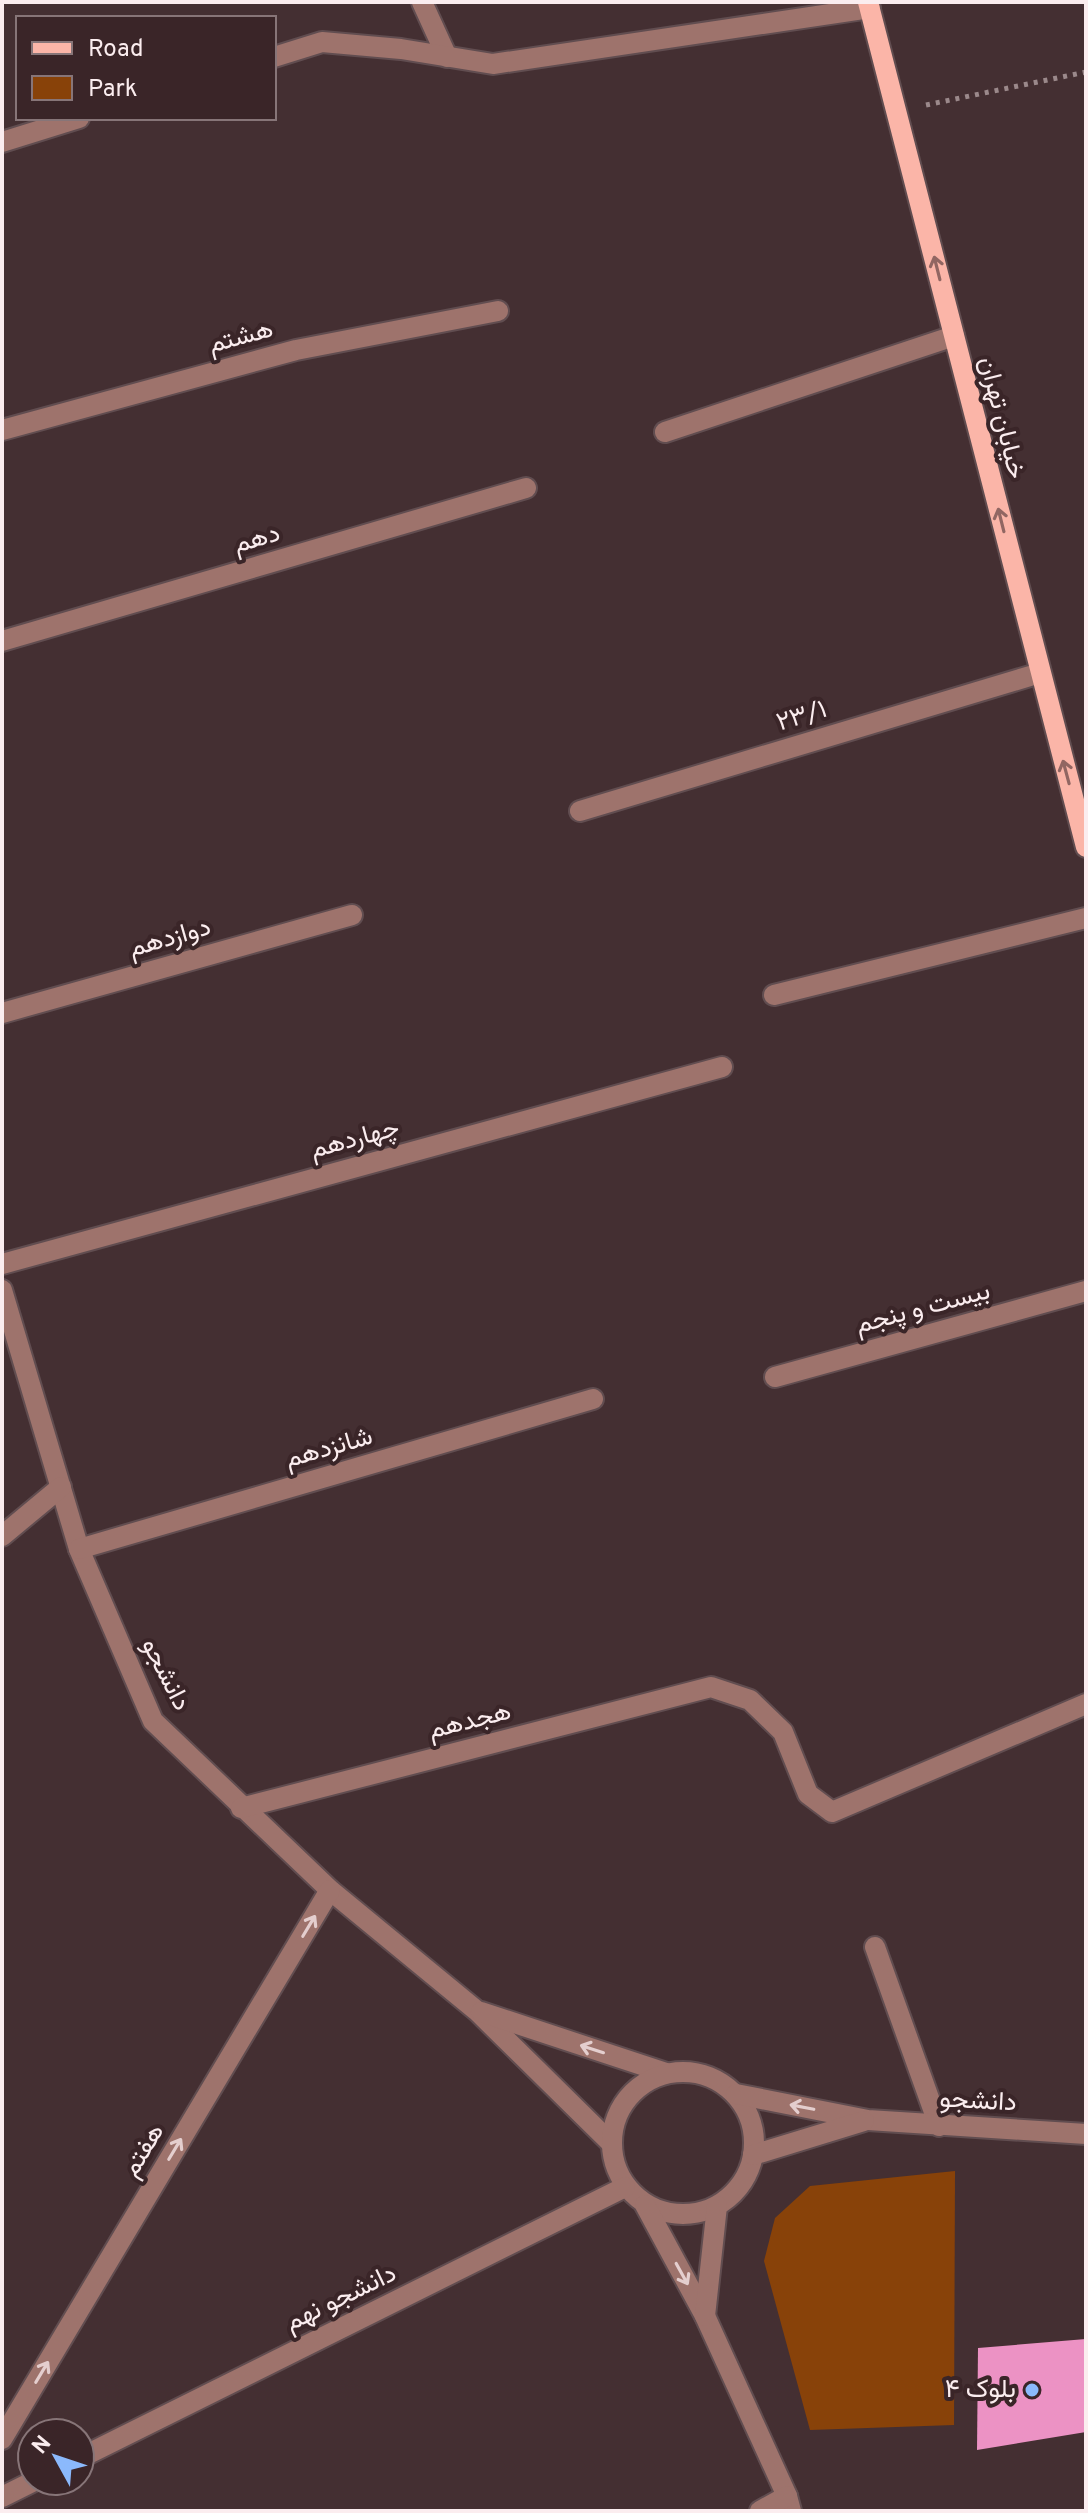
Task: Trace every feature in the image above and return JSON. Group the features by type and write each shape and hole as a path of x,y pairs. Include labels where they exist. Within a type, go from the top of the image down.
{"main road":[{"name":"خیابان تهران","path":"869,5 1086,847"}],"street":[{"path":"422,2 447,57"},
{"path":"276,56 322,42 401,49 493,64 869,5"},
{"path":"2,142 73,120"},
{"name":"هشتم","path":"2,430 296,350 498,311"},
{"path":"665,432 954,336"},
{"name":"دهم","path":"2,641 526,488"},
{"name":"۲۳/۱","path":"580,811 1040,673"},
{"name":"دوازدهم","path":"2,1013 352,915"},
{"path":"774,995 1086,918"},
{"name":"چهاردهم","path":"2,1264 722,1067"},
{"name":"دانشجو","path":"2,1290 79,1549 153,1721 330,1890 477,2011 610,2142"},
{"name":"بیست و پنجم","path":"775,1377 1086,1291"},
{"name":"شانزدهم","path":"79,1549 593,1399"},
{"path":"2,1536 61,1487"},
{"name":"هجدهم","path":"241,1808 711,1687 750,1700 783,1732 808,1794 832,1812 1086,1704"},
{"name":"هفتم","path":"2,2439 330,1890"},
{"path":"875,1947 939,2126"},
{"name":"دانشجو","path":"477,2011 666,2073"},
{"path":"645,2205 670,2214 697,2213 717,2206 739,2186 748,2171 753,2155 753,2132 746,2110 736,2094 712,2078 690,2072 666,2073 644,2082 623,2104 610,2142 614,2166 625,2187 645,2205 705,2316 789,2503 760,2511"},
{"name":"دانشجو","path":"736,2094 868,2120 1086,2134"},
{"name":"دانشجو","path":"753,2155 868,2120"},
{"name":"دانشجو نهم","path":"96,2450 625,2187"},
{"path":"705,2316 717,2206"}],"path":[{"path":"896,111 1086,72"}],"green space":[{"path":"955,2171 954,2425 810,2430 764,2261 775,2218 810,2186"}],"building":[{"name":"بلوک ۴","path":"1086,2339 1086,2432 977,2450 978,2348"}],"place":[{"name":"بلوک ۴","path":"1032,2390"}]}
